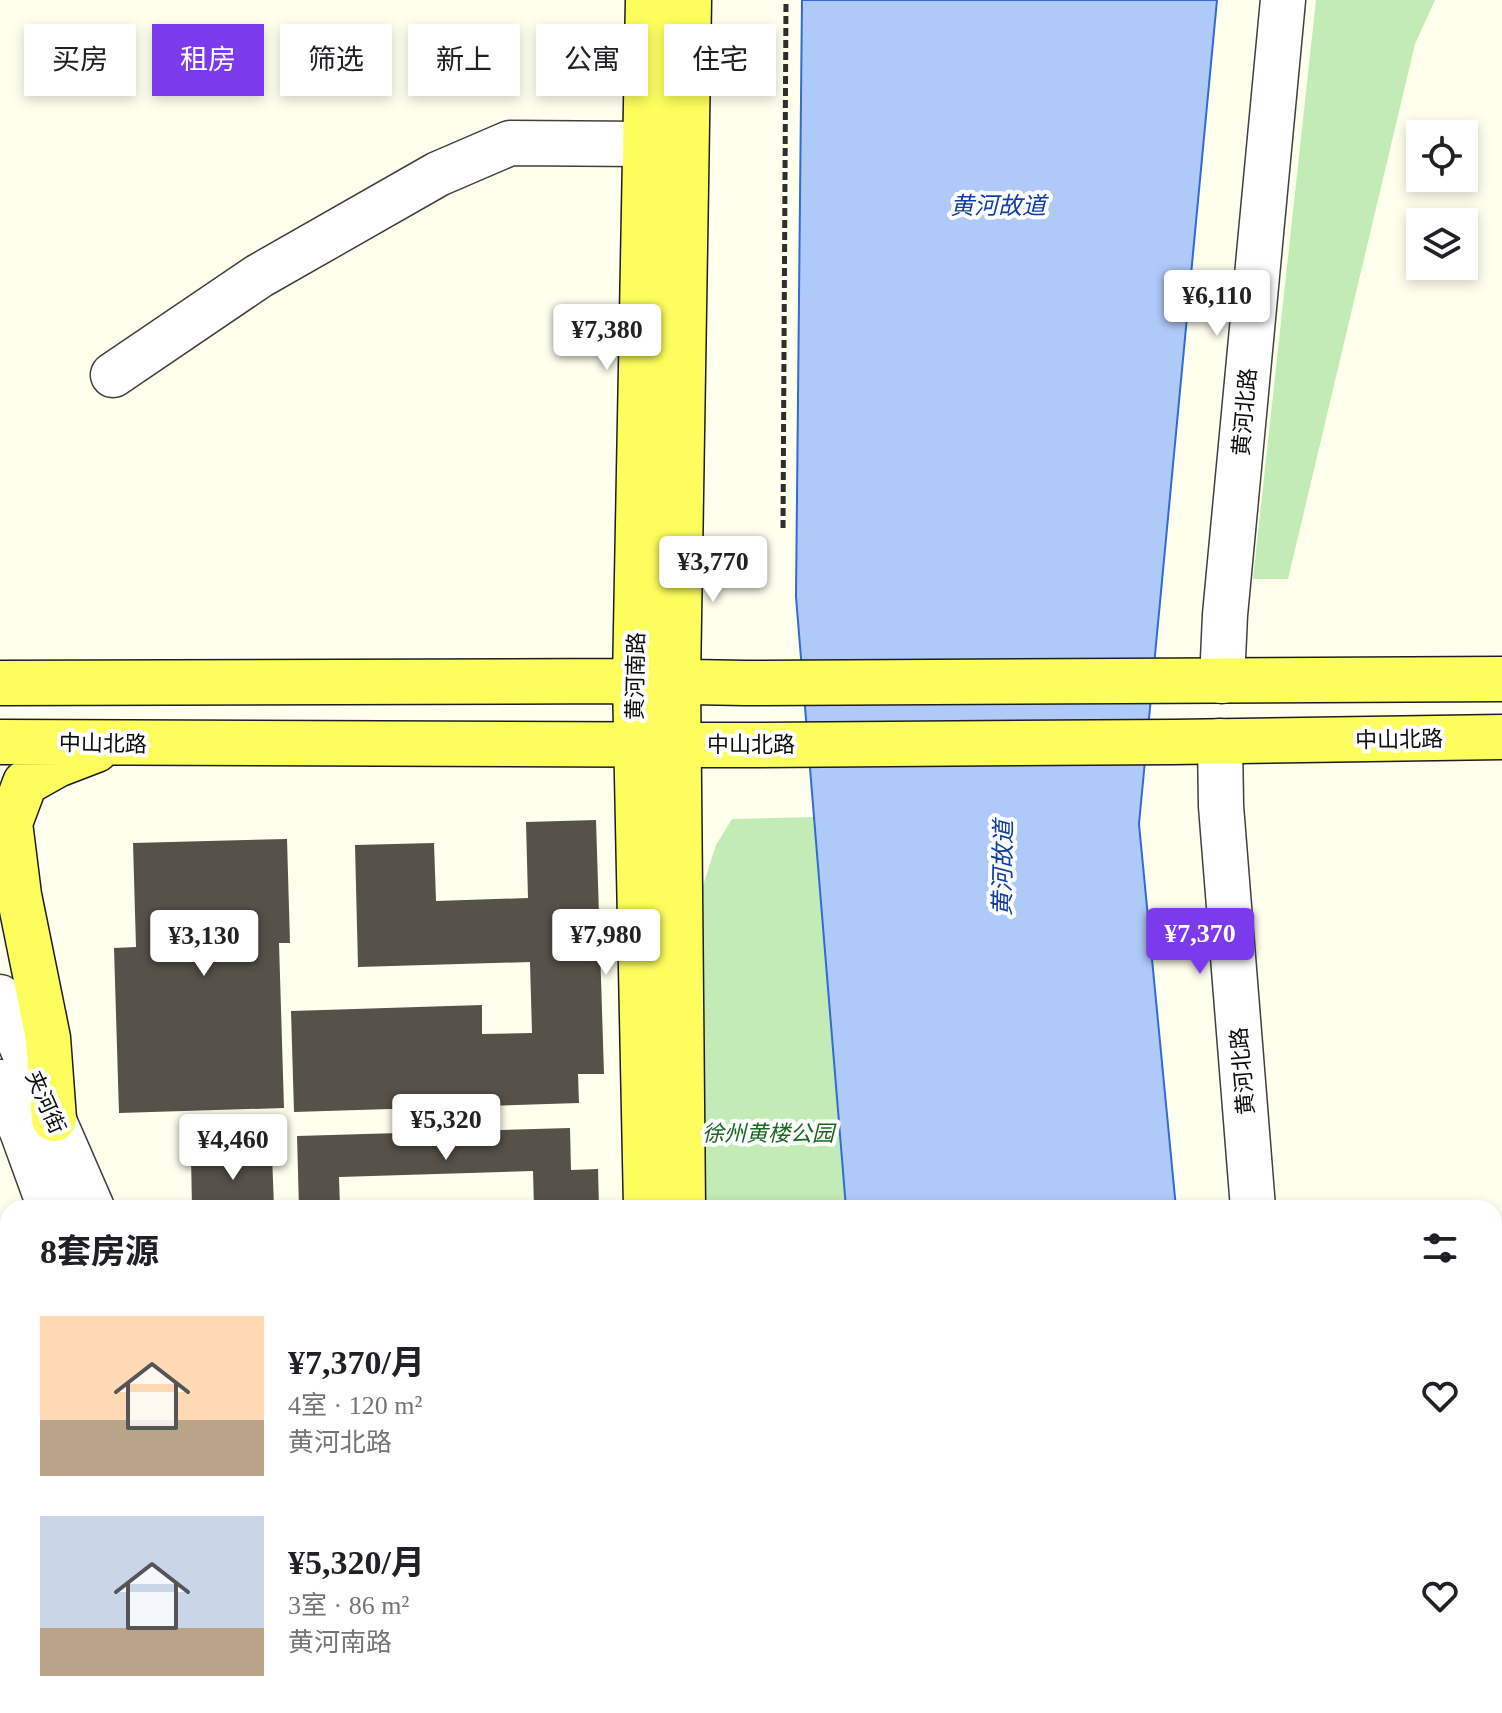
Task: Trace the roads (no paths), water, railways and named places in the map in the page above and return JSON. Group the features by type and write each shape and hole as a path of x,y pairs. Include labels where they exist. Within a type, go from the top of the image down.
{"main road":[{"name":"黄河南路","path":"646,1200 635,681 648,0"},
{"name":"黄河南路","path":"683,1200 678,681 689,0"},
{"path":"0,683 1502,679"},
{"name":"中山北路","path":"0,742 747,745 1502,737"},
{"path":"25,1127 48,1038 19,895 10,823 25,783 57,765 115,744"}],"street":[{"name":"黄河北路","path":"1201,681 1225,615 1283,0"},
{"path":"113,375 259,276 438,174 510,143 645,144"},
{"name":"黄河北路","path":"1220,741 1221,806 1252,1200"},
{"name":"夹河街","path":"0,997 25,1127 48,1200"},
{"name":"夹河街","path":"0,1082 25,1127 85,1200"}],"water":[{"name":"黄河故道","path":"802,0 1217,0 1139,824 1175,1200 845,1200 796,597"}],"park label":[{"name":"徐州黄楼公园","path":"768,1133"}]}
